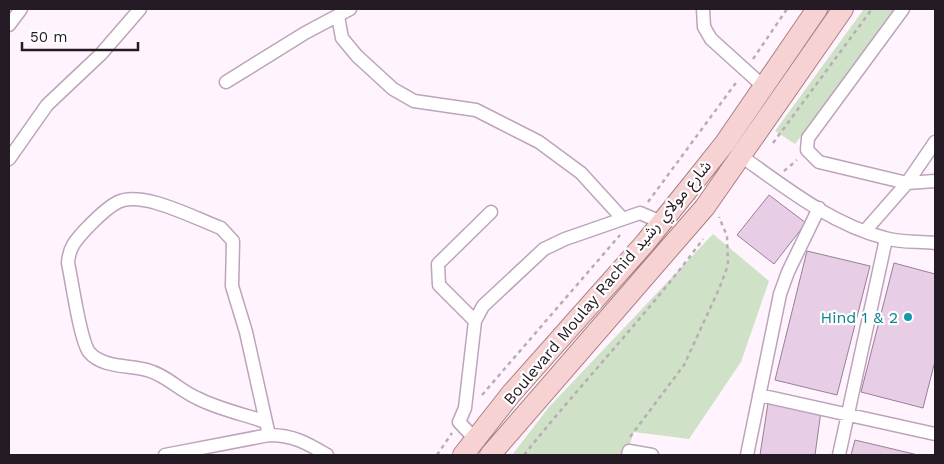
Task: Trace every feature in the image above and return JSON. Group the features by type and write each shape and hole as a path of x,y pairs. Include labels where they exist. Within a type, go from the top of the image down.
{"main road":[{"name":"Boulevard Moulay Rachid شارع مولاي رشيد","path":"463,455 662,222 725,143 817,9"},
{"name":"Boulevard Moulay Rachid شارع مولاي رشيد","path":"490,455 705,207 843,9"}],"street":[{"path":"9,25 21,9"},
{"path":"9,159 47,106 101,54 140,9"},
{"path":"226,82 305,33 350,9"},
{"path":"703,9 704,27 710,38 763,86"},
{"path":"904,9 808,138 807,150 819,162 907,183 935,181"},
{"path":"338,16 342,38 364,63 393,89 414,101 476,110 539,142 581,173 622,218"},
{"path":"865,231 907,183 935,142"},
{"path":"741,156 774,181 846,225 886,239 935,243"},
{"path":"266,422 200,400 181,391 162,376 148,370 104,362 89,352 83,335 70,272 69,250 75,241 102,213 119,202 139,199 153,202 221,228 229,234 233,241 232,286 246,332 269,435"},
{"path":"747,455 780,294 788,272 819,208"},
{"path":"475,321 439,285 438,264 491,212"},
{"path":"475,439 459,422 465,408 475,321 483,306 544,249 564,239 640,213 662,222"},
{"path":"840,455 886,239"},
{"path":"759,395 935,434"},
{"path":"165,455 269,435 293,437 327,455"},
{"path":"627,449 652,455"}],"path":[{"path":"774,181 807,150"},
{"path":"627,449 684,365 719,289 728,265 727,236 719,216"}],"green space":[{"path":"864,9 895,9 795,144 775,131"},
{"path":"713,234 769,281 741,362 689,439 634,432 626,455 512,455 549,407"}],"building":[{"path":"769,195 806,223 774,264 737,235"},
{"path":"807,251 870,266 837,395 775,380"},
{"name":"Hind 1 & 2","path":"894,263 935,274 935,361 923,408 861,392"},
{"path":"768,403 821,411 815,455 760,455"},
{"path":"855,440 918,455 851,455"}],"place":[{"name":"Hind 1 & 2","path":"908,317"}]}
